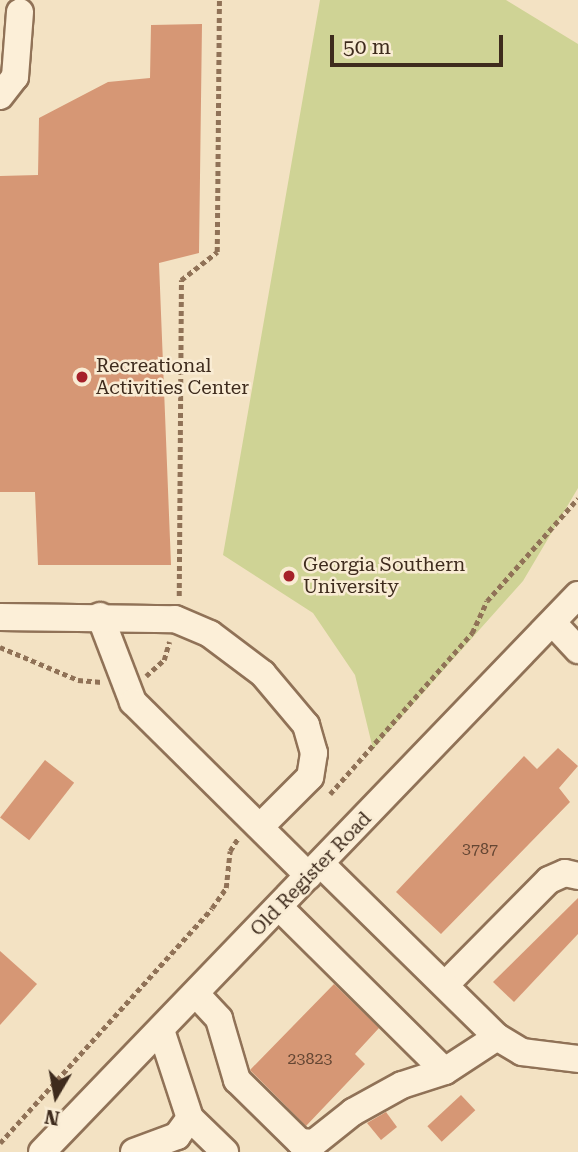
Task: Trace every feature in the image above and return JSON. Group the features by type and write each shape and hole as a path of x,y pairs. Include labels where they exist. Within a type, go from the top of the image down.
{"street":[{"path":"0,96 15,77 16,13"},
{"name":"Old Register Road","path":"52,1148 195,994 578,595"},
{"path":"100,616 133,702 261,826 446,984 496,1037 522,1052 578,1059"},
{"path":"0,617 100,616 175,619 210,634 263,674 306,725 314,753 310,777 261,826"},
{"path":"553,623 578,650"},
{"path":"446,984 549,880 565,873 578,876"},
{"path":"279,907 445,1071"},
{"path":"195,994 219,1019 237,1080 300,1142 314,1143 353,1112 402,1085 445,1071 496,1037"},
{"path":"161,1030 190,1118 225,1152"},
{"path":"134,1152 177,1136 190,1118"}],"path":[{"path":"0,647 78,680 123,679 156,671 175,619 181,582 181,280 217,252 219,0"}],"green space":[{"path":"320,0 506,0 578,44 578,488 523,581 373,749 355,675 313,613 223,555"}],"building":[{"name":"Recreational Activities Center","path":"202,24 199,253 159,263 171,565 38,565 35,492 0,492 0,176 38,175 39,118 108,82 150,78 151,25"},
{"path":"558,748 578,766 559,788 570,802 441,934 396,892 524,756 537,769"},
{"path":"45,760 74,783 29,840 0,818"},
{"path":"578,898 578,934 514,1002 493,982"},
{"path":"0,951 37,984 0,1025"},
{"path":"334,984 379,1028 355,1054 365,1064 306,1126 250,1070"},
{"path":"461,1095 475,1110 442,1142 427,1126"},
{"path":"386,1112 397,1127 381,1140 367,1123"}],"place":[{"name":"Recreational Activities Center","path":"82,377"},
{"name":"Georgia Southern University","path":"289,576"}]}
